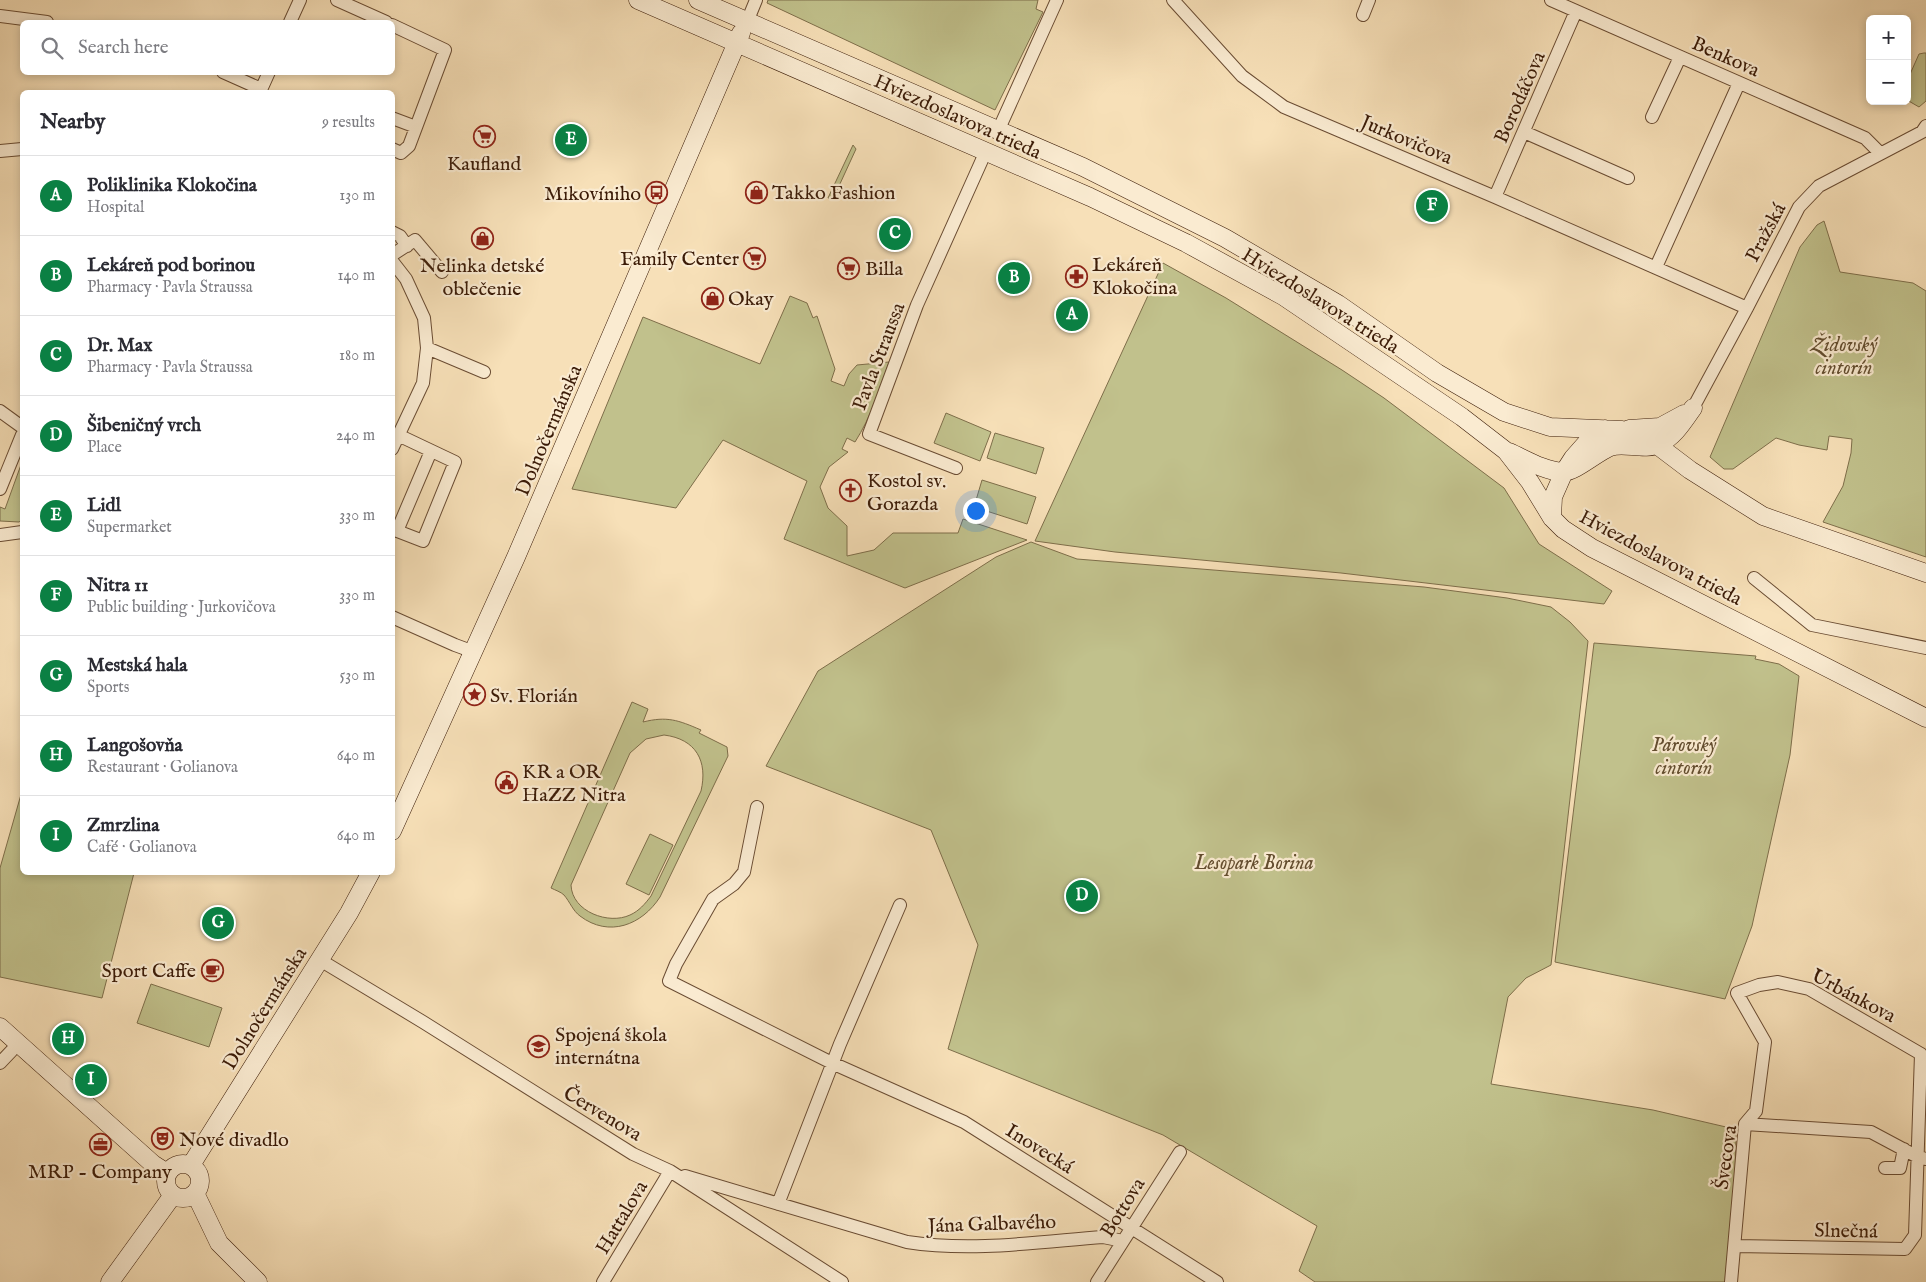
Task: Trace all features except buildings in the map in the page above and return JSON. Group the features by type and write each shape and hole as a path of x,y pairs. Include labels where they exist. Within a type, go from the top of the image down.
{"street":[{"path":"291,20 300,0"},
{"path":"337,0 382,20"},
{"name":"Hviezdoslavova trieda","path":"638,0 986,151 1159,229 1283,296 1462,417 1506,451 1530,482 1552,518 1563,529 1592,548 1926,718"},
{"name":"Hviezdoslavova trieda","path":"698,0 1083,167 1225,238 1338,304 1437,373 1504,412 1550,427 1614,429 1638,435 1657,445 1690,470 1763,516 1926,573"},
{"path":"747,22 756,0"},
{"path":"986,151 998,131 1056,0"},
{"name":"Jurkovičova","path":"1173,0 1242,76 1284,107 1747,308"},
{"path":"1363,15 1369,0"},
{"name":"Benkova","path":"1551,0 1865,138 1880,153"},
{"name":"Borodáčova","path":"1495,197 1576,11"},
{"path":"0,16 31,20"},
{"name":"Dolnočermánska","path":"395,824 474,652 611,338 736,43 747,22"},
{"path":"395,26 445,50 409,146 401,153 395,151"},
{"path":"1652,117 1680,56"},
{"path":"229,75 259,90"},
{"path":"261,90 268,75"},
{"path":"1656,267 1739,83"},
{"path":"395,119 416,127"},
{"name":"Pražská","path":"1693,408 1799,206 1819,186 1922,132 1926,126"},
{"path":"1524,132 1628,178"},
{"path":"0,151 20,149"},
{"name":"Pavla Straussa","path":"956,468 869,434 917,305 986,151"},
{"path":"395,234 400,236 407,246"},
{"path":"395,252 415,240 442,272"},
{"path":"395,265 406,279 424,318 427,348 423,383 395,442"},
{"path":"427,348 484,372"},
{"path":"1552,518 1553,497 1564,472 1588,441 1614,429 1660,427 1678,419 1693,408"},
{"path":"1506,451 1549,469 1564,472 1575,469 1594,454 1612,446 1657,445 1675,433 1693,408"},
{"path":"1690,470 1681,442 1693,408"},
{"path":"0,411 20,426"},
{"path":"398,435 432,451 455,462 423,541 395,530 432,451"},
{"path":"0,489 20,440"},
{"path":"0,535 20,532"},
{"path":"1754,578 1812,625 1926,648"},
{"path":"395,618 474,652"},
{"name":"Inovecká","path":"757,807 744,872 734,884 713,899 668,981 832,1063 964,1122 1217,1282"},
{"name":"Dolnočermánska","path":"191,1165 349,913 369,875"},
{"path":"778,1204 832,1063 900,905"},
{"name":"Červenova","path":"320,960 423,1022 633,1154 670,1172 842,1282"},
{"name":"Urbánkova","path":"1737,993 1759,985 1778,982 1809,989 1923,1052"},
{"name":"Švecova","path":"1735,1246 1745,1124 1756,1111 1765,1042 1737,993"},
{"path":"0,1027 153,1164 167,1173"},
{"path":"0,1063 18,1044"},
{"name":"Slnečná","path":"1735,1246 1905,1249 1915,1235 1921,1202 1923,1052"},
{"path":"1745,1124 1871,1132 1921,1157"},
{"path":"1885,1168 1900,1168 1904,1149"},
{"name":"Bottova","path":"1097,1282 1180,1152"},
{"path":"178,1164 191,1165 200,1178 200,1186 195,1193 184,1198 173,1195 166,1185 167,1173 178,1164"},
{"name":"Jána Galbavého","path":"670,1172 907,1242 927,1245 969,1246 1102,1237 1123,1241"},
{"name":"Hattalova","path":"603,1282 670,1172"},
{"path":"195,1193 219,1243 258,1282"},
{"path":"110,1282 173,1195"},
{"path":"1731,1282 1735,1246"}],"green space":[{"path":"768,0 1038,0 1036,9 1043,12 995,110 767,3"},
{"path":"1926,53 1926,101 1919,107 1911,102 1911,72 1919,54"},
{"path":"853,145 856,149 833,199 828,198"},
{"name":"Židovský cintorín","path":"1824,221 1840,272 1913,283 1926,291 1926,557 1823,522 1843,486 1851,453 1852,439 1829,436 1827,450 1799,445 1776,438 1733,469 1724,469 1710,457 1800,247 1817,225"},
{"path":"1163,263 1226,298 1342,370 1384,398 1504,488 1539,544 1612,591 1604,604 1341,573 1115,552 1035,541"},
{"path":"790,296 807,303 813,318 817,316 835,369 831,381 844,386 849,374 857,365 889,362 866,423 855,442 847,438 842,449 848,452 829,467 820,487 828,508 847,526 847,556 874,550 893,533 958,533 963,519 1027,540 905,588 784,539 807,481 723,440 676,508 572,489 643,317 760,364"},
{"path":"946,413 991,432 980,461 934,443"},
{"path":"995,433 1044,448 1036,474 987,458"},
{"path":"20,468 20,521 0,521 0,507 5,509"},
{"path":"982,480 1036,497 1027,524 974,507"},
{"name":"Lesopark Borina","path":"1031,542 1077,559 1424,587 1507,598 1551,607 1570,622 1588,641 1551,965 1526,978 1508,997 1491,1084 1653,1110 1736,1131 1734,1282 1315,1282 1299,1271 1317,1226 1163,1135 948,1049 978,945 931,830 766,766 818,671 996,557"},
{"name":"Párovský cintorín","path":"1594,643 1756,656 1755,659 1779,664 1799,676 1790,755 1752,926 1725,999 1555,962"},
{"path":"632,702 648,709 643,722 659,719 679,721 701,730 699,733 727,747 728,756 660,897 644,915 624,925 613,927 591,923 575,912 564,895 551,888","holes":["664,735 675,737 692,747 701,761 703,770 701,791 651,896 644,904 630,915 621,918 602,917 593,914 578,902 573,894 571,885 630,753 646,739"]},
{"path":"20,798 20,875 133,875 102,998 0,977 0,868"},
{"path":"650,834 673,845 649,895 626,884"},
{"path":"151,984 222,1008 209,1047 137,1023"}],"place":[{"name":"Kaufland","path":"484,137"},
{"name":"Lidl","path":"571,140"},
{"name":"Takko Fashion","path":"756,192"},
{"name":"Mikovíniho","path":"657,193"},
{"name":"Nitra 11","path":"1432,206"},
{"name":"Dr. Max","path":"895,234"},
{"name":"Nelinka detské oblečenie","path":"482,239"},
{"name":"Family Center","path":"755,258"},
{"name":"Billa","path":"849,268"},
{"name":"Lekáreň Klokočina","path":"1076,276"},
{"name":"Lekáreň pod borinou","path":"1014,278"},
{"name":"Okay","path":"712,298"},
{"name":"Poliklinika Klokočina","path":"1072,315"},
{"name":"Kostol sv. Gorazda","path":"851,491"},
{"name":"Sv. Florián","path":"474,695"},
{"name":"KR a OR HaZZ Nitra","path":"506,783"},
{"name":"Šibeničný vrch","path":"1082,896"},
{"name":"Mestská hala","path":"218,923"},
{"name":"Sport Caffe","path":"212,970"},
{"name":"Langošovňa","path":"68,1039"},
{"name":"Spojená škola internátna","path":"539,1046"},
{"name":"Zmrzlina","path":"91,1080"},
{"name":"Nové divadlo","path":"163,1139"},
{"name":"MRP - Company","path":"100,1145"}]}
